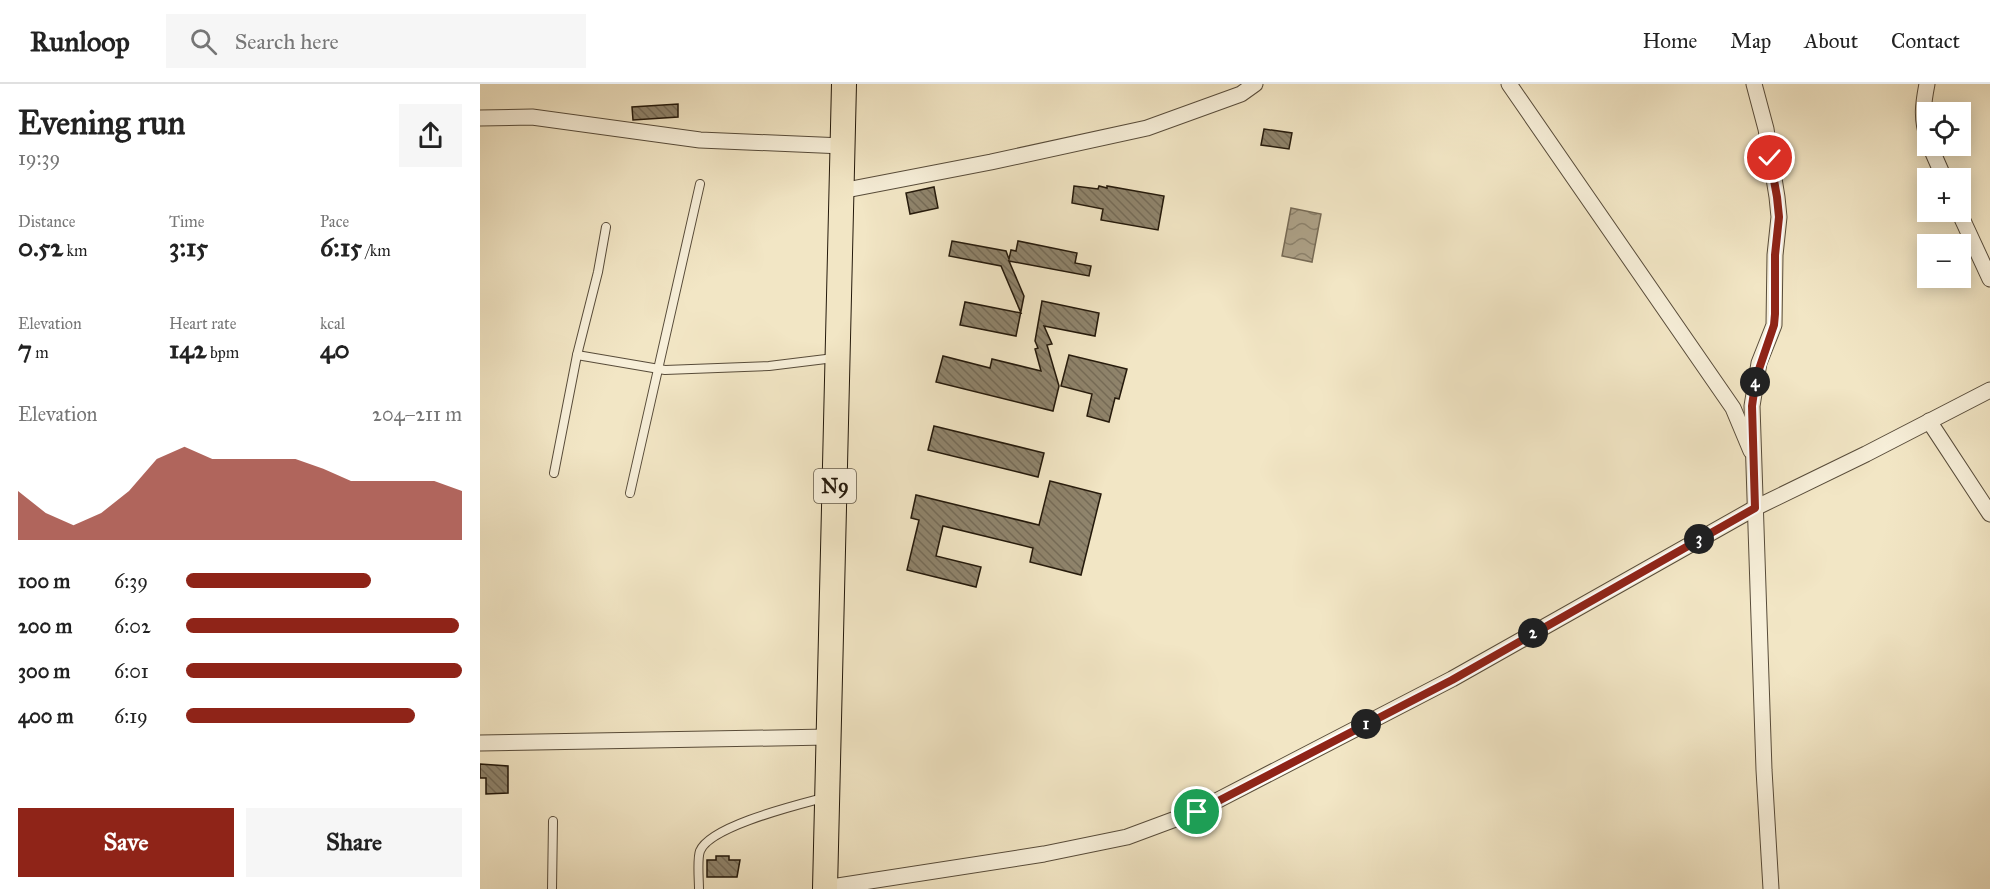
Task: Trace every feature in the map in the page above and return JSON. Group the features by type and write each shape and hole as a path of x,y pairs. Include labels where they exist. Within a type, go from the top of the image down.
{"highway":[{"name":"N9","path":"825,888 844,84"}],"street":[{"path":"841,191 1148,128 1241,94 1255,84"},
{"path":"1509,84 1733,408 1755,459"},
{"path":"1754,84 1766,129 1779,217 1775,255 1774,325 1760,363 1752,406 1764,770 1771,889"},
{"path":"1924,102 1927,84"},
{"path":"480,118 532,117 627,132 700,140 843,146"},
{"path":"1964,222 1990,279"},
{"path":"825,888 1044,854 1127,837 1197,812 1452,680 1755,508 1990,390"},
{"path":"1929,421 1990,514"},
{"path":"480,742 828,737"}],"lane":[{"path":"630,493 700,184"},
{"path":"554,473 577,355 598,272 606,227"},
{"path":"577,355 658,368 769,366 838,358"},
{"path":"699,889 700,851 711,838 758,816 827,797"},
{"path":"552,889 553,821"}],"water":[{"path":"1291,208 1321,214 1312,262 1282,256"}],"building":[{"path":"678,104 678,117 633,120 632,107"},
{"path":"1264,129 1292,133 1289,149 1261,145"},
{"path":"1074,186 1098,189 1099,186 1107,188 1107,186 1164,196 1158,230 1101,220 1103,209 1072,203"},
{"path":"934,187 938,208 910,214 906,193"},
{"path":"952,241 1006,251 1009,259 1011,250 1016,251 1018,241 1077,253 1075,263 1091,266 1089,276 1009,261 1024,296 1021,312 1001,266 949,256"},
{"path":"1042,301 1099,313 1095,336 1044,326 1052,344 1047,345 1059,386 1053,411 936,382 943,356 990,368 992,359 1041,371 1035,341"},
{"path":"965,302 1021,313 1016,336 960,325"},
{"path":"1069,355 1127,369 1119,399 1115,398 1109,422 1087,416 1092,394 1061,386"},
{"path":"934,426 1044,453 1038,477 928,450"},
{"path":"1050,481 1101,494 1081,575 1030,562 1033,548 943,526 936,556 981,567 976,587 907,570 919,520 911,518 916,495 1039,525"},
{"path":"480,764 508,766 508,793 486,794 486,778 480,778"},
{"path":"716,856 729,856 729,860 740,860 737,877 707,877 707,860 716,860"}],"route":[{"path":"1197,812 1452,680 1755,508 1755,432 1752,406 1756,378 1774,325 1775,314 1775,255 1779,217 1770,158"}]}
